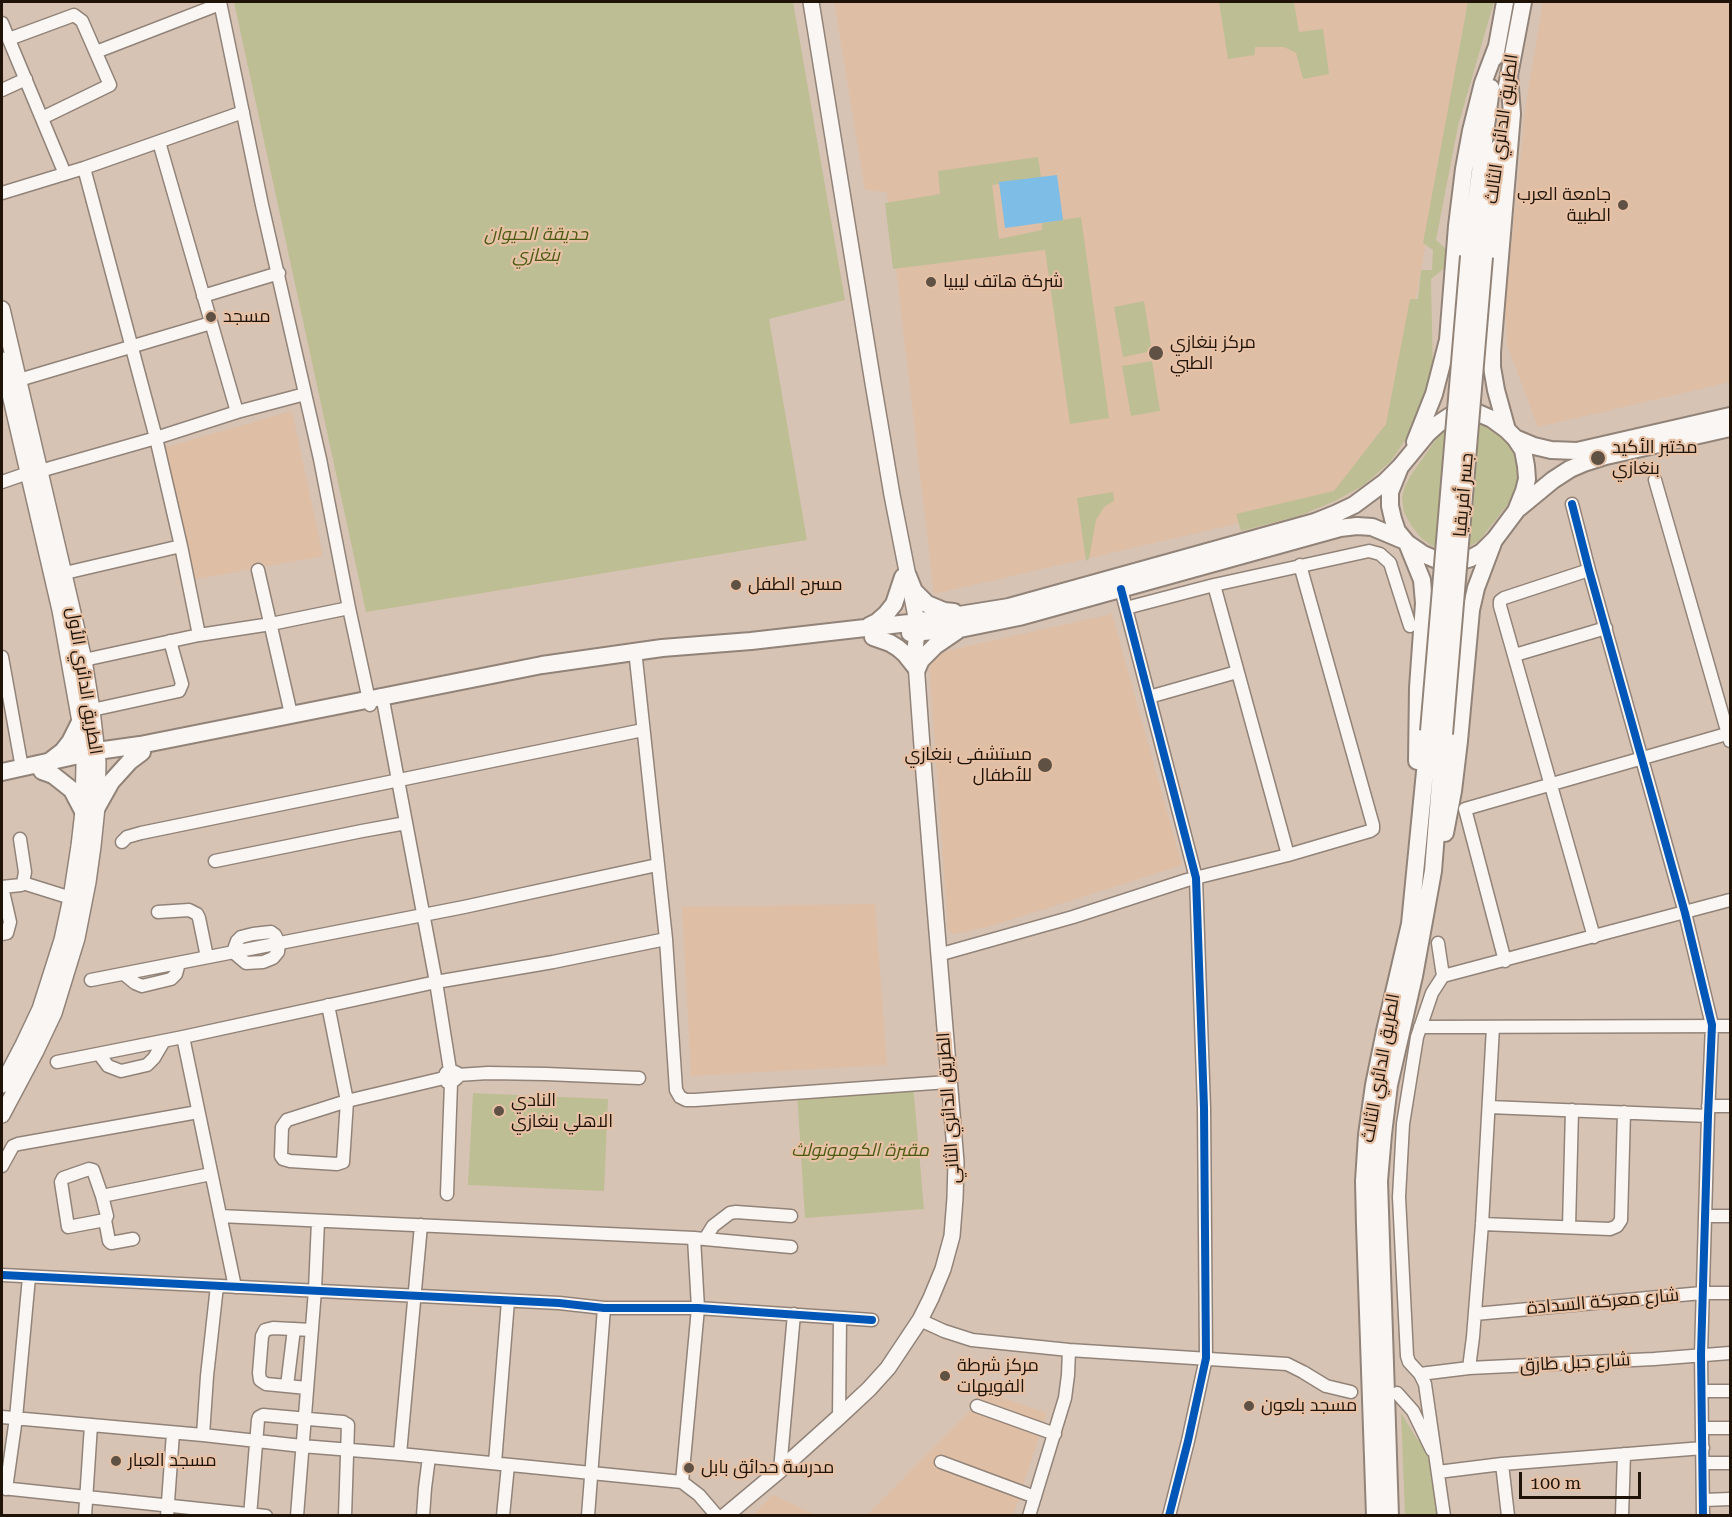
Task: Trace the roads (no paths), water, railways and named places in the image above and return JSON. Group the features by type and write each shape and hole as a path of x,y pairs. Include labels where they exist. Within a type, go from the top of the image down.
{"highway":[{"name":"الطريق الدائري الثالث","path":"1477,256 1497,46 1506,2"},
{"name":"الطريق الدائري الثالث","path":"1477,256 1522,2"},
{"path":"1411,453 1434,393 1448,340 1456,226 1464,169 1483,83 1497,46"},
{"path":"1509,75 1512,114 1492,367 1496,390 1511,434 1523,450 1526,466 1527,479 1516,511"},
{"name":"جسر أفريقيا","path":"1436,732 1477,256"},
{"path":"914,632 973,613 1035,601 1315,522 1354,505 1385,482 1438,424 1462,412 1478,413 1492,419 1511,434 1534,446 1551,450 1577,451 1731,416"},
{"path":"91,758 142,752 507,670 608,655 869,632 960,629 1019,616 1340,528 1372,527 1405,542 1423,554 1437,560 1455,563 1482,552 1516,511 1570,469 1606,456 1731,428"},
{"path":"1400,467 1390,492 1390,506 1393,519 1422,580 1424,603 1418,688 1417,746 1420,813"},
{"path":"1433,871 1444,836 1453,791 1471,610 1476,588 1495,538"},
{"path":"906,577 914,591 927,604 944,611 973,613"},
{"path":"869,632 894,604 906,577"},
{"path":"2,779 140,745 291,714 636,659 869,632 898,648 916,669 921,660 935,646 960,629"},
{"path":"2,772 44,767 70,742 80,722"},
{"name":"الطريق الدائري الثالث","path":"1374,1515 1364,1181 1367,1135 1385,1031 1410,924 1420,813 1436,732"},
{"name":"الطريق الدائري الثالث","path":"1390,1515 1380,1235 1380,1169 1389,1085 1414,976 1433,871 1436,732"},
{"path":"44,767 72,790 78,800 90,809 130,761 142,752"}],"main road":[{"path":"803,2 876,452 906,577"},
{"path":"811,2 906,577"},
{"name":"الطريق الدائري الأول","path":"2,309 19,380 80,722 91,758"},
{"name":"الطريق الدائري الأول","path":"2,360 65,573 84,660 92,710 88,882 77,938 54,1013 2,1115"},
{"name":"الطريق الدائري الثاني","path":"725,1515 780,1470 869,1389 888,1368 920,1320 943,1269 952,1236 956,1162 914,632 906,577"},
{"name":"الطريق الدائري الأول","path":"2,1085 39,1010 59,951 90,809"}],"street":[{"path":"96,52 220,3 320,459 349,608 398,781 424,914 451,1076 447,1194"},
{"path":"9,39 74,15 82,21 111,84 42,118"},
{"path":"2,23 65,174"},
{"path":"2,90 26,79"},
{"path":"2,193 84,168 243,112"},
{"path":"159,142 237,412"},
{"path":"84,168 156,438 199,635"},
{"path":"204,296 279,273"},
{"path":"19,380 211,323"},
{"path":"2,482 305,393"},
{"path":"1505,961 1465,809 1730,736 1655,480"},
{"path":"1572,504 1685,913 1712,1026 1702,1293 1703,1515"},
{"path":"65,573 181,546"},
{"path":"1125,608 1214,585 1369,551 1380,554 1390,563 1410,626"},
{"path":"938,955 1072,917 1196,878 1288,855 1373,829 1374,825 1300,565"},
{"path":"258,570 291,714"},
{"path":"1589,570 1504,598 1500,601 1500,606 1594,937"},
{"path":"1214,585 1288,855"},
{"path":"1121,588 1196,878 1204,1108 1206,1358 1169,1515"},
{"path":"84,660 199,635 271,624 349,608"},
{"path":"1515,655 1606,628"},
{"path":"92,710 179,691 182,684 170,641"},
{"path":"2,657 22,768"},
{"path":"636,659 666,939 676,1090 680,1097 686,1100 948,1082"},
{"path":"1149,697 1237,672"},
{"path":"122,842 127,837 141,833 643,730"},
{"path":"215,861 406,824"},
{"path":"20,839 23,883"},
{"path":"91,980 464,907 657,866"},
{"path":"2,934 7,933 10,922 2,886 23,883 71,898"},
{"path":"1443,976 1731,900"},
{"path":"158,912 189,910 197,914 207,957"},
{"path":"57,1062 436,982 553,962 666,939"},
{"path":"1438,943 1443,976 1432,993 1420,1027 1413,1061 1403,1124 1399,1197 1406,1352 1409,1362 1420,1374 1426,1389 1444,1515"},
{"path":"328,1005 347,1101 344,1158 342,1164 290,1161 281,1156 282,1127 285,1121 347,1101 451,1076 488,1073 639,1078"},
{"path":"1420,1027 1731,1026"},
{"path":"1469,1368 1482,1224 1493,1027"},
{"path":"183,1037 235,1287"},
{"path":"99,1054 108,1066 121,1071 147,1065 164,1041"},
{"path":"1489,1107 1624,1112 1708,1111 1731,1106"},
{"path":"1569,1227 1572,1110"},
{"path":"2,1166 13,1146 18,1144 198,1112"},
{"path":"1482,1224 1610,1229 1617,1226 1621,1220 1624,1112"},
{"path":"105,1220 68,1227 61,1180 92,1169 102,1196 110,1242 133,1239"},
{"path":"102,1196 211,1174"},
{"path":"682,1482 698,1308 700,1238 730,1213 791,1216"},
{"path":"220,1216 700,1238 791,1247"},
{"path":"1706,1216 1731,1216"},
{"path":"297,1515 315,1290 318,1221"},
{"path":"400,1454 421,1225"},
{"path":"2,1275 415,1295 559,1303 604,1308 698,1308 872,1320"},
{"path":"29,1277 16,1418 4,1489 86,1498 167,1511 266,1515"},
{"path":"203,1435 217,1286"},
{"name":"شارع معركة السدادة","path":"1475,1314 1702,1293 1731,1293"},
{"path":"495,1463 508,1301"},
{"path":"588,1515 604,1308"},
{"path":"780,1470 794,1314"},
{"path":"838,1417 840,1318"},
{"path":"920,1320 972,1340 1069,1350 1287,1364 1326,1386 1351,1392"},
{"path":"307,1388 266,1384 260,1380 258,1373 262,1336 265,1330 268,1328 312,1330"},
{"path":"287,1386 294,1329"},
{"path":"1029,1515 1065,1398 1069,1350"},
{"name":"شارع جبل طارق","path":"1420,1374 1469,1368 1731,1353"},
{"path":"1702,1391 1731,1391"},
{"path":"1397,1393 1413,1411 1436,1456"},
{"path":"978,1406 1055,1434"},
{"path":"250,1514 255,1442 258,1420 261,1416 346,1423 348,1450 345,1515"},
{"path":"2,1417 682,1482 699,1495 717,1515"},
{"path":"85,1515 91,1425"},
{"path":"1702,1428 1731,1428"},
{"path":"167,1511 173,1433"},
{"path":"1438,1472 1502,1464 1703,1448"},
{"path":"1622,1515 1624,1454"},
{"path":"423,1515 424,1488 429,1458"},
{"path":"941,1462 1035,1497"},
{"path":"1703,1463 1731,1463"},
{"path":"1502,1464 1508,1515"},
{"path":"503,1515 508,1465"},
{"path":"1704,1500 1731,1499"}],"water":[{"path":"1057,175 1063,220 1005,228 999,182"}],"place":[{"name":"جامعة العرب الطبية","path":"1623,205"},
{"name":"شركة هاتف ليبيا","path":"931,282"},
{"name":"مسجد","path":"211,317"},
{"name":"مركز بنغازي الطبي","path":"1156,353"},
{"name":"مختبر الأكيد بنغازي","path":"1598,458"},
{"name":"مسرح الطفل","path":"736,585"},
{"name":"مستشفى بنغازي للأطفال","path":"1045,765"},
{"name":"النادي الاهلي بنغازي","path":"499,1111"},
{"name":"مركز شرطة الفويهات","path":"945,1376"},
{"name":"مسجد بلعون","path":"1249,1406"},
{"name":"مسجد العبار","path":"116,1461"},
{"name":"مدرسة حدائق بابل","path":"689,1468"}],"park label":[{"name":"حديقة الحيوان بنغازي","path":"536,245"},
{"name":"مقبرة الكومونولث","path":"860,1151"}]}
